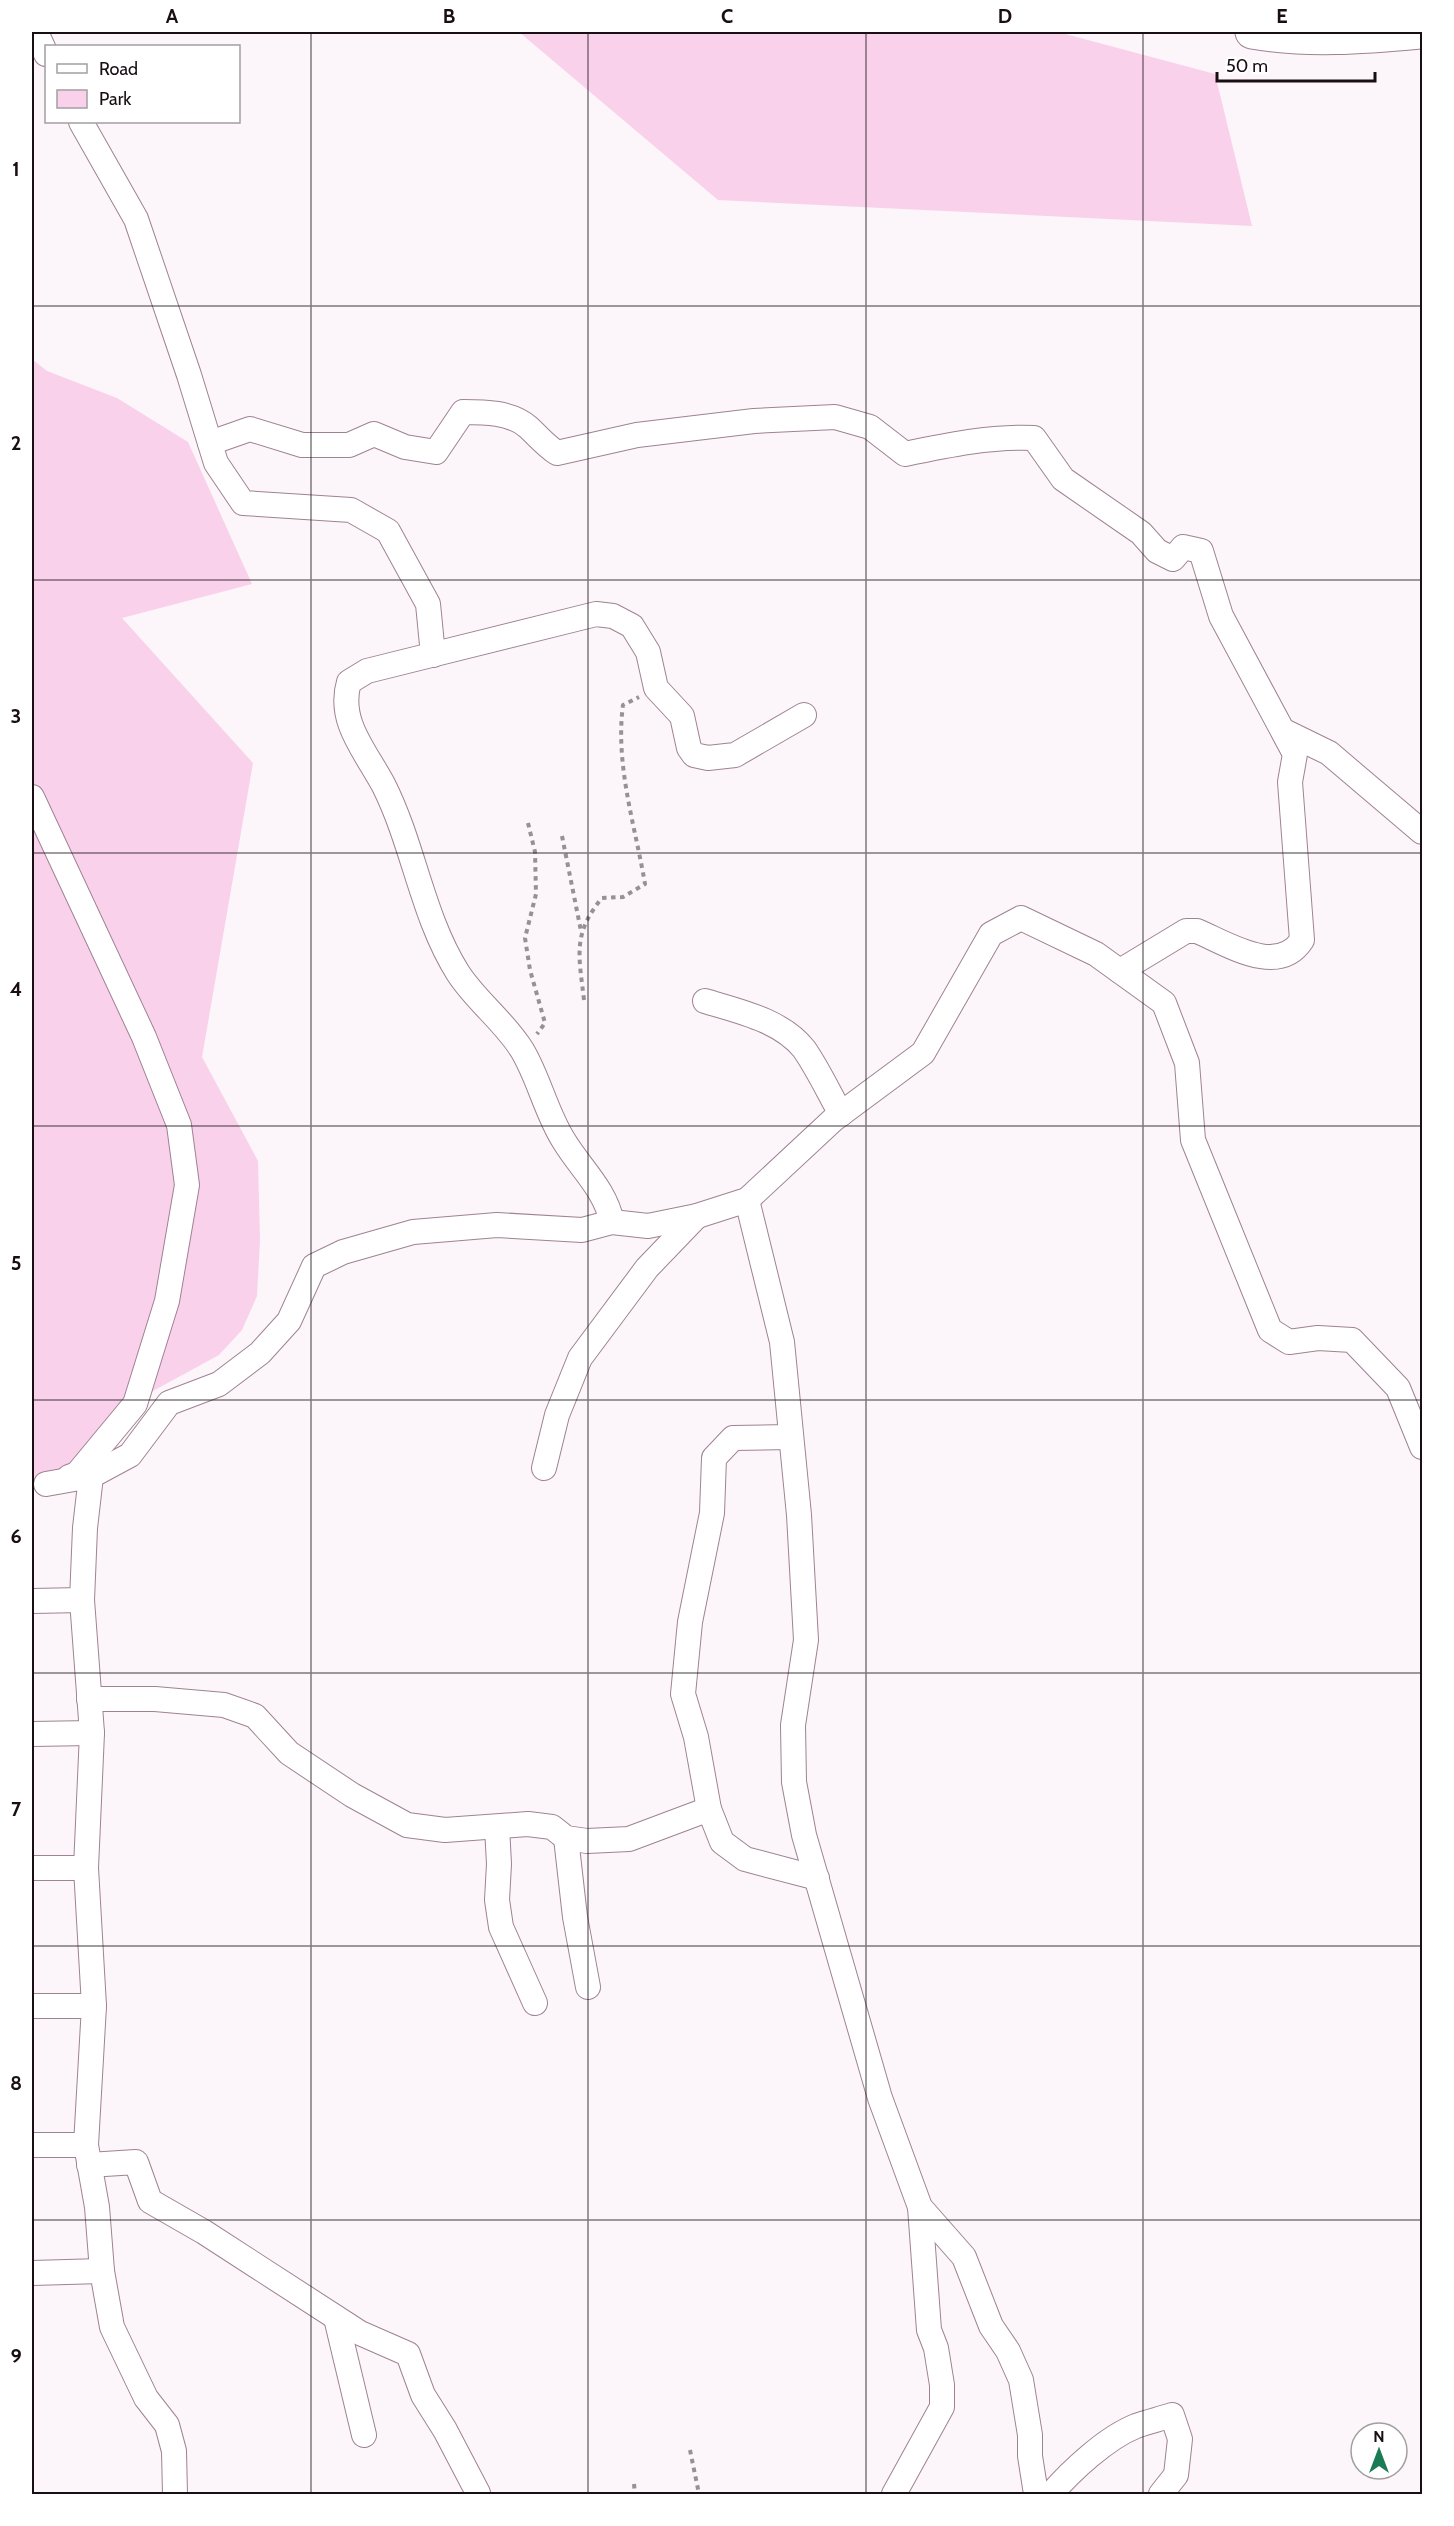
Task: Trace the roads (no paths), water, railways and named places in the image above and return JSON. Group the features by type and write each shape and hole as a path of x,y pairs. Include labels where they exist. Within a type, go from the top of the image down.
{"highway":[{"path":"1252,32 1270,35 1356,38 1420,32"}],"street":[{"path":"36,32 45,52"},
{"path":"82,123 136,219 216,463 243,503 351,510 388,531 428,604 433,655"},
{"path":"210,443 250,429 302,445 348,446 374,434 405,447 436,452 463,412 495,412 526,425 543,444 557,453 637,435 754,421 835,417 870,427 905,454 958,443 1016,437 1034,438 1063,479 1141,533 1157,551 1173,559 1183,547 1201,551 1221,616 1295,754 1290,782 1302,940 1295,951 1280,957 1260,957 1197,931 1186,931 1120,971"},
{"path":"612,1222 604,1197 562,1139 532,1067 523,1052 454,965 440,938 385,787 351,729 347,708 349,682 367,671 596,614 613,616 632,626 648,652 656,688 682,716 689,748 694,754 708,758 735,754 804,715"},
{"path":"1284,731 1329,753 1422,832"},
{"path":"32,797 144,1037 179,1125 187,1185 167,1301 135,1404 77,1474 39,1487"},
{"path":"39,1487 91,1476 130,1455 169,1403 219,1384 260,1353 289,1321 314,1266 343,1252 413,1232 497,1225 582,1230 612,1222 648,1227 697,1216 747,1200 842,1114 923,1053 991,933 1021,918 1096,954 1164,1003 1187,1063 1193,1140 1270,1330 1289,1342 1318,1338 1352,1340 1398,1388 1422,1448"},
{"path":"705,1001 751,1015 786,1032 803,1049 842,1114"},
{"path":"747,1200 782,1342 791,1437 806,1640 793,1725 794,1782 804,1835 880,2098 920,2207 929,2330 936,2348 942,2385 942,2407 894,2494"},
{"path":"544,1468 557,1414 580,1358 647,1268 697,1216"},
{"path":"791,1437 733,1438 714,1458 712,1514 690,1622 683,1694 696,1737 709,1809 722,1842 746,1859 816,1878"},
{"path":"91,1476 85,1528 82,1600 92,1733 86,1868 94,2006 87,2155 97,2207 102,2271 112,2327 146,2398 167,2425 174,2451 175,2494"},
{"path":"32,1601 82,1600"},
{"path":"89,1699 155,1699 224,1705 255,1716 289,1753 352,1795 407,1825 445,1830 528,1824 552,1827 566,1838 587,1841 629,1839 709,1809"},
{"path":"32,1734 92,1733"},
{"path":"497,1827 499,1864 497,1900 501,1927 535,2003"},
{"path":"566,1838 575,1917 588,1986"},
{"path":"32,1868 86,1868"},
{"path":"32,2006 94,2006"},
{"path":"32,2145 136,2162 150,2201 204,2232 360,2333 408,2354 423,2395 445,2430 478,2493"},
{"path":"920,2207 964,2258 991,2326 1008,2351 1021,2380 1036,2494"},
{"path":"32,2273 102,2271"},
{"path":"336,2318 364,2435"},
{"path":"1051,2494 1067,2475 1094,2452 1133,2427 1172,2415 1180,2439 1176,2475 1161,2494"}]}
